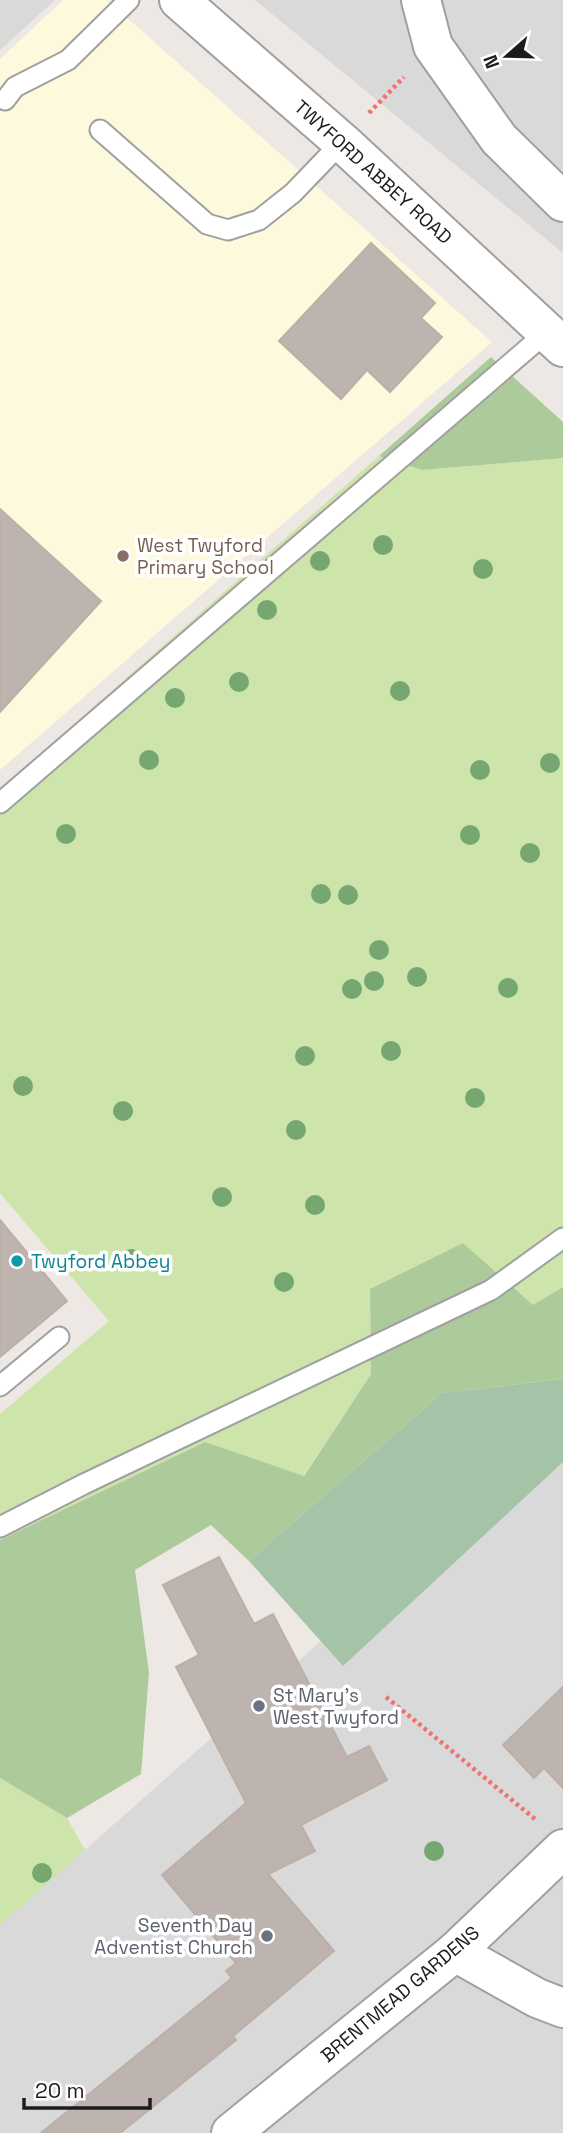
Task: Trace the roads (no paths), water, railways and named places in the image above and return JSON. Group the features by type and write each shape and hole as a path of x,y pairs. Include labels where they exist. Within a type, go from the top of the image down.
{"street":[{"name":"TWYFORD ABBEY ROAD","path":"179,0 342,142 555,339"},
{"path":"421,0 433,46 499,139 563,202"},
{"name":"BRENTMEAD GARDENS","path":"231,2133 455,1952 553,1837"},
{"path":"455,1952 537,1998 563,2008"}],"lane":[{"path":"5,100 15,87 68,60 129,0"},
{"path":"100,130 207,224 228,230 259,220 293,193 342,142"},
{"path":"0,803 555,339"},
{"path":"0,1527 96,1478 491,1290 563,1238"},
{"path":"0,1386 59,1337"}],"place":[{"name":"West Twyford Primary School","path":"123,556"},
{"name":"Twyford Abbey","path":"17,1261"},
{"name":"St Mary's West Twyford","path":"259,1706"},
{"name":"Seventh Day Adventist Church","path":"267,1936"}]}
